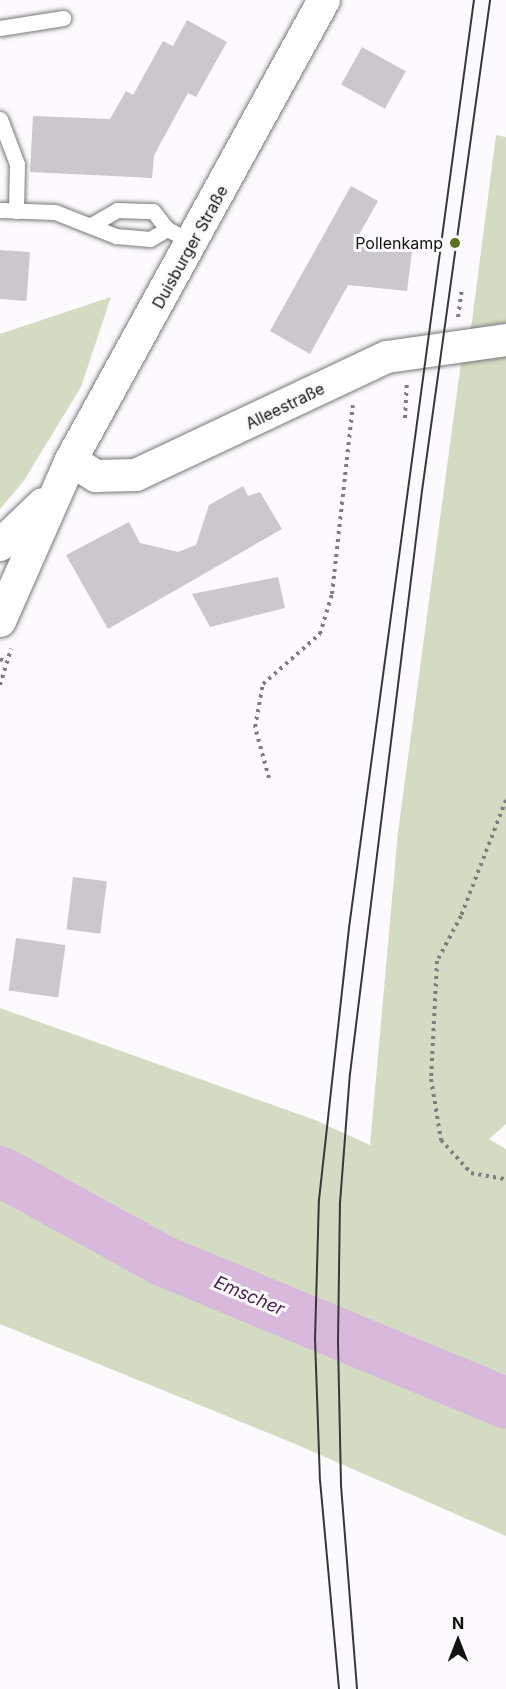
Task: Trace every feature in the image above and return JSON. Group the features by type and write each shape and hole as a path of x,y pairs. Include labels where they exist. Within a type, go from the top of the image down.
{"street":[{"name":"Duisburger Straße","path":"0,621 8,562 55,493 180,235 324,0"},
{"name":"Alleestraße","path":"71,460 96,476 136,475 387,357 506,340"}],"lane":[{"path":"0,28 63,18"},
{"path":"0,119 17,164 16,211"},
{"path":"0,210 55,212 93,224 116,236 150,239 180,235"},
{"path":"93,224 117,210 153,211 180,235"}],"path":[{"path":"269,777 255,727 263,684 320,634 329,604 357,371"},
{"path":"0,659 6,662 0,685"},
{"path":"506,800 461,916 437,961 431,1078 441,1140 471,1173 506,1179"}],"green space":[{"path":"496,135 506,137 506,323 471,329"},
{"path":"111,297 81,387 23,482 0,509 0,334"},
{"path":"506,346 506,1124 489,1139 506,1149 506,1536 293,1443 0,1324 0,1008 315,1120 370,1145 398,832 462,355"}],"building":[{"path":"187,20 227,42 196,97 188,93 154,156 152,178 30,172 33,116 110,119 126,91 133,95 163,41 173,46"},
{"path":"362,47 406,71 385,109 341,85"},
{"path":"351,186 378,201 353,245 412,252 407,291 348,285 310,354 270,331"},
{"path":"0,250 30,252 27,301 0,299"},
{"path":"243,486 248,496 260,492 282,529 108,629 66,555 129,522 140,543 178,552 196,545 209,505"},
{"path":"278,577 285,608 210,627 192,594"},
{"path":"73,877 107,881 100,934 67,930"},
{"path":"16,938 66,945 58,997 9,990"}],"waterway":[{"name":"Emscher","path":"0,1171 164,1261 506,1403"}],"tram line":[{"path":"339,1689 320,1482 315,1340 319,1200 349,928 474,0"},
{"path":"357,1689 341,1485 338,1343 340,1203 350,1074 422,491 490,0"}],"place":[{"name":"Pollenkamp","path":"455,243"}]}
